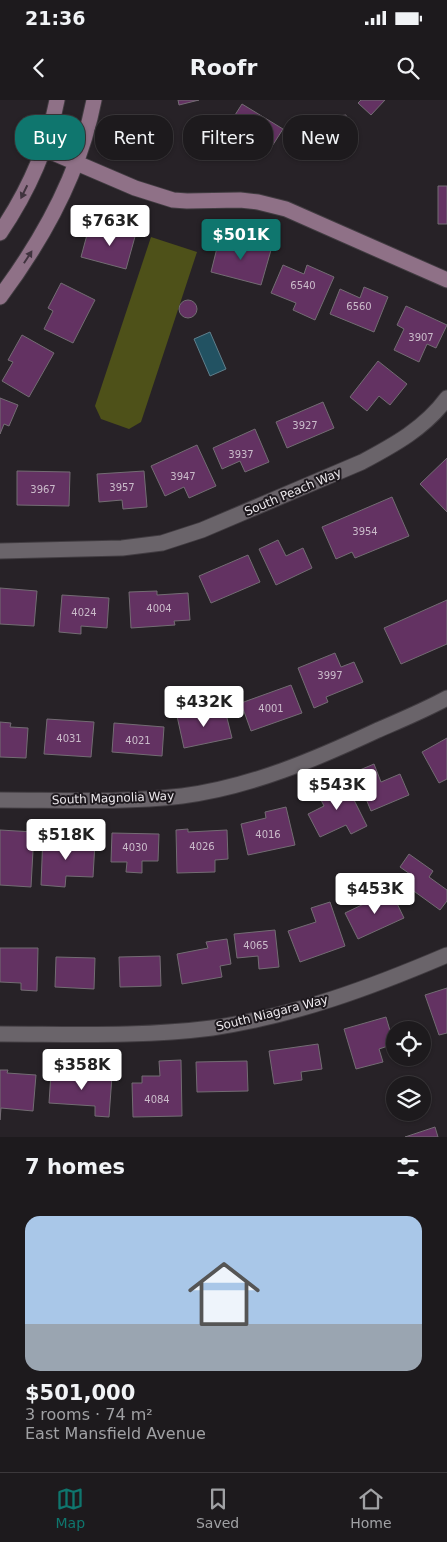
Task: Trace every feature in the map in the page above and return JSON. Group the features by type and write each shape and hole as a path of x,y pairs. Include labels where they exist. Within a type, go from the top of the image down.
{"street":[{"path":"54,115 58,100"},
{"path":"0,297 47,226 77,164 94,100"},
{"path":"0,233 19,202 39,160"},
{"path":"68,160 151,194 173,200 240,200 286,209 447,280"},
{"name":"South Peach Way","path":"0,551 137,546 162,543 202,530 362,462 419,427 447,398"},
{"name":"South Magnolia Way","path":"0,800 152,799 196,794 225,788 277,773 326,754 447,698"},
{"name":"South Niagara Way","path":"0,1034 132,1033 212,1028 270,1016 363,989 447,955"}],"green space":[{"path":"151,237 197,252 141,422 129,429 101,419 95,406"}],"water":[{"path":"210,332 226,369 210,376 194,339"}],"building":[{"path":"178,100 199,100 179,105"},
{"path":"361,100 385,100 371,115 358,103"},
{"path":"242,104 260,115 235,115"},
{"path":"273,123 283,129 273,145"},
{"path":"438,186 447,186 447,224 438,224"},
{"path":"109,226 136,233 126,269 81,257 88,231 106,236"},
{"path":"220,236 271,250 261,285 211,272"},
{"path":"283,265 304,274 307,265 334,277 315,320 293,310 296,303 271,293"},
{"path":"61,283 95,300 73,343 44,329 53,311 48,308"},
{"path":"364,287 388,297 374,332 330,314 340,289 360,298"},
{"path":"184,300 192,300 197,305 195,316 184,318 179,313 179,305"},
{"path":"406,306 447,325 436,348 427,344 419,362 394,350 404,329 397,325"},
{"path":"22,335 54,353 29,397 2,381 13,362 8,360"},
{"path":"378,361 407,384 390,405 379,396 367,411 350,397"},
{"path":"0,398 18,405 9,426 4,424 0,434"},
{"path":"323,402 334,428 287,448 276,422"},
{"path":"255,429 269,462 245,472 240,461 222,469 213,448"},
{"path":"197,445 216,486 189,498 184,487 165,496 151,466"},
{"path":"447,458 447,512 420,484"},
{"path":"17,471 70,472 69,506 17,505"},
{"path":"144,471 147,507 123,509 122,500 99,502 97,474"},
{"path":"392,497 409,536 355,558 352,552 336,559 322,527"},
{"path":"278,540 286,556 303,548 312,568 276,585 259,549"},
{"path":"248,555 260,582 211,603 199,576"},
{"path":"0,588 37,591 34,626 0,624"},
{"path":"157,591 157,595 188,593 190,620 174,621 175,625 131,628 129,592"},
{"path":"62,595 109,598 107,628 81,626 81,634 59,632"},
{"path":"447,600 447,644 401,664 384,628"},
{"path":"335,653 341,667 354,662 363,682 326,697 328,702 314,708 298,668"},
{"path":"291,685 302,713 251,731 241,703"},
{"path":"208,709 209,714 225,710 232,738 184,748 177,716"},
{"path":"47,719 94,722 91,757 44,754"},
{"path":"0,722 11,723 10,727 28,728 26,758 0,757"},
{"path":"114,723 164,727 162,756 112,752"},
{"path":"447,738 447,779 439,783 422,752"},
{"path":"374,764 381,782 400,774 409,795 371,811 355,772"},
{"path":"344,780 367,826 351,834 346,825 320,837 308,814 324,806 317,792"},
{"path":"286,807 295,845 248,855 241,824 266,818 265,812"},
{"path":"188,829 188,832 227,830 228,859 215,860 215,872 177,873 176,830"},
{"path":"0,830 34,832 31,887 0,885"},
{"path":"112,833 159,834 158,861 142,861 142,873 126,872 127,862 111,862"},
{"path":"43,835 63,836 63,849 73,850 73,841 95,842 93,877 66,876 65,887 41,885"},
{"path":"409,854 433,871 429,877 447,890 447,901 440,910 404,884 410,874 400,867"},
{"path":"391,891 404,918 358,939 345,913"},
{"path":"330,902 345,946 300,962 288,931 316,922 311,908"},
{"path":"275,930 279,967 259,969 258,956 237,958 234,934"},
{"path":"227,939 231,964 220,966 222,977 182,984 177,954 208,948 206,942"},
{"path":"0,948 38,948 37,991 21,990 21,983 0,982"},
{"path":"160,956 161,986 120,987 119,957"},
{"path":"56,957 95,958 94,989 55,987"},
{"path":"447,988 447,1033 439,1035 425,995"},
{"path":"386,1017 386,1047 379,1049 383,1062 356,1069 344,1029"},
{"path":"318,1044 322,1069 301,1072 302,1080 274,1084 269,1051"},
{"path":"181,1060 182,1116 133,1117 132,1083 142,1083 142,1076 160,1076 159,1061"},
{"path":"247,1061 248,1091 197,1092 196,1062"},
{"path":"0,1070 8,1070 7,1073 36,1075 33,1111 1,1108 0,1120"},
{"path":"51,1073 112,1076 109,1117 95,1116 95,1106 49,1103"},
{"path":"435,1127 438,1137 405,1137"}]}
